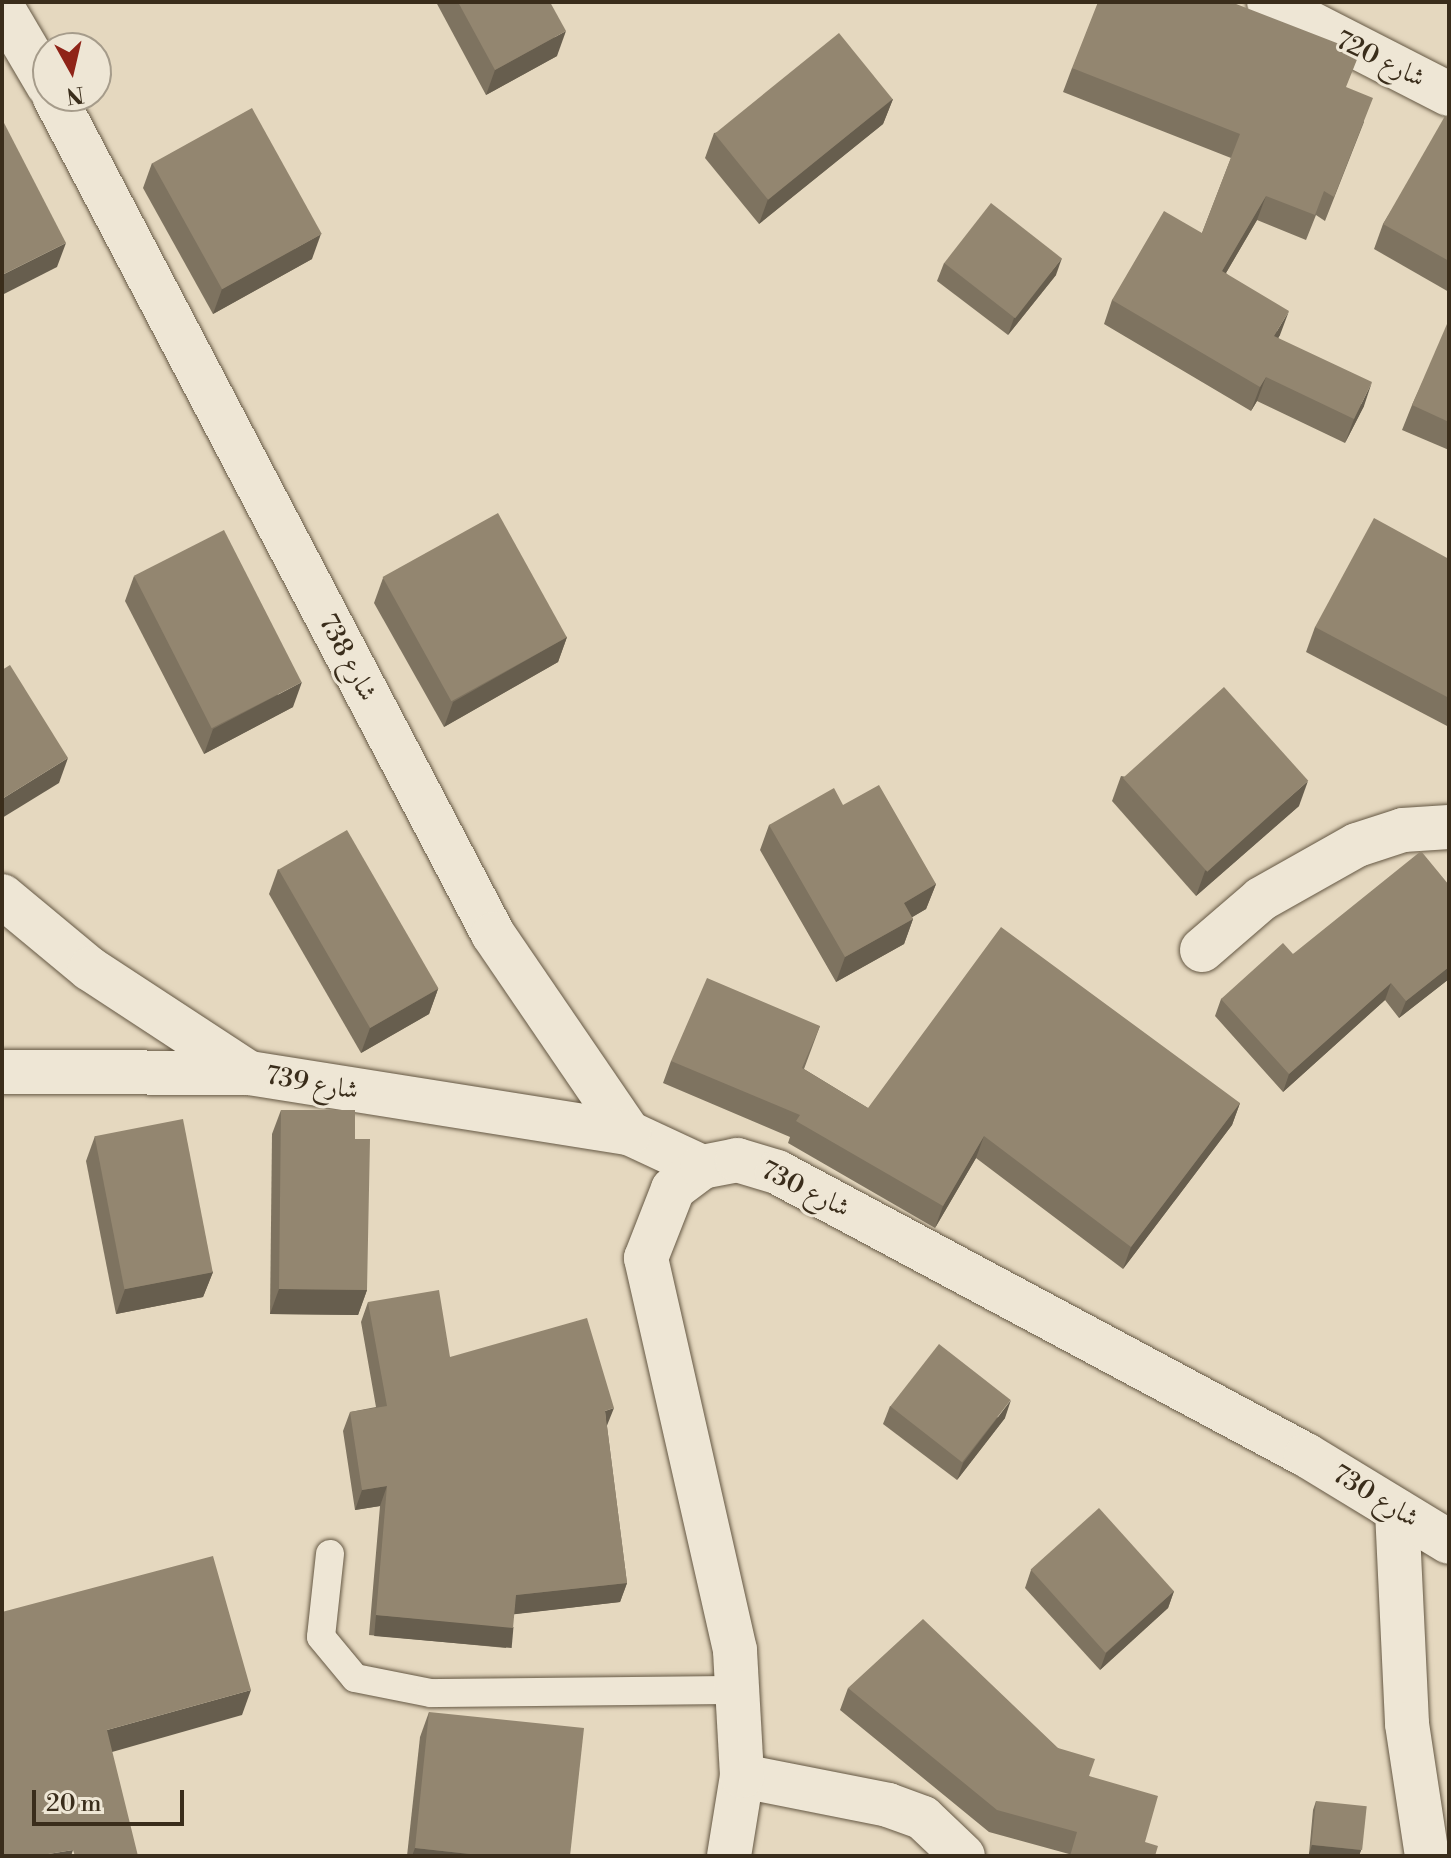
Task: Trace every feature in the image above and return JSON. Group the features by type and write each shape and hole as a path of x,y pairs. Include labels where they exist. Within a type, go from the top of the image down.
{"street":[{"name":"شارع 720","path":"1269,2 1449,94"},
{"path":"2,7 32,58"},
{"name":"شارع 738","path":"62,112 493,934 629,1133"},
{"path":"1202,950 1261,899 1357,845 1403,830 1449,827"},
{"name":"شارع 739","path":"2,896 90,969 249,1073 629,1133"},
{"path":"2,1072 249,1073"},
{"path":"629,1133 702,1167 673,1189 646,1258 715,1552 737,1690 742,1776 729,1856"},
{"name":"شارع 730","path":"702,1167 737,1160 777,1172 1449,1542"},
{"path":"1397,1511 1407,1724 1427,1856"},
{"path":"742,1776 888,1805 923,1818 963,1856"}],"lane":[{"path":"330,1554 321,1637 355,1678 431,1693 737,1690"}],"building":[{"path":"458,2 550,2 566,31 495,70"},
{"path":"1098,2 1231,2 1360,52 1346,87 1373,98 1334,197 1324,191 1315,215 1266,196 1222,271 1289,311 1274,336 1372,382 1354,419 1266,377 1260,387 1112,300 1164,211 1202,233 1240,134 1072,68"},
{"path":"839,33 892,99 768,200 715,134"},
{"path":"252,108 322,234 222,289 152,163"},
{"path":"1445,116 1449,119 1449,261 1383,224"},
{"path":"2,119 66,243 2,275"},
{"path":"991,203 1062,258 1015,318 944,263"},
{"path":"1449,325 1449,422 1412,405"},
{"path":"498,513 567,637 451,701 383,577"},
{"path":"1374,518 1449,559 1449,698 1315,627"},
{"path":"224,530 302,682 212,728 134,576"},
{"path":"10,665 68,758 2,799 2,670"},
{"path":"1224,687 1308,781 1207,872 1123,778"},
{"path":"879,785 936,884 904,903 913,919 845,957 769,825 834,788 843,805"},
{"path":"347,830 439,988 370,1028 279,870"},
{"path":"1421,851 1449,885 1449,967 1406,1001 1391,983 1289,1074 1221,999 1283,943 1293,954"},
{"path":"1001,927 1240,1103 1131,1247 984,1136 943,1206 796,1121 800,1115 671,1061 707,978 820,1026 802,1068 868,1108"},
{"path":"281,1110 355,1110 355,1139 370,1139 367,1290 279,1289"},
{"path":"183,1119 213,1272 124,1289 95,1136"},
{"path":"439,1290 450,1357 587,1318 614,1408 605,1411 627,1583 516,1595 513,1628 376,1615 387,1486 362,1490 350,1412 387,1406 368,1302"},
{"path":"939,1344 1011,1400 962,1462 890,1406"},
{"path":"1099,1508 1174,1591 1106,1653 1031,1570"},
{"path":"213,1556 251,1690 107,1730 138,1856 75,1856 73,1850 36,1856 2,1856 2,1612"},
{"path":"923,1619 1058,1748 1095,1759 1089,1776 1158,1796 1145,1842 1158,1846 1155,1856 1070,1856 1077,1832 997,1810 848,1688"},
{"path":"429,1712 584,1728 570,1856 488,1856 415,1848"},
{"path":"1316,1801 1367,1806 1362,1850 1311,1845"}]}
